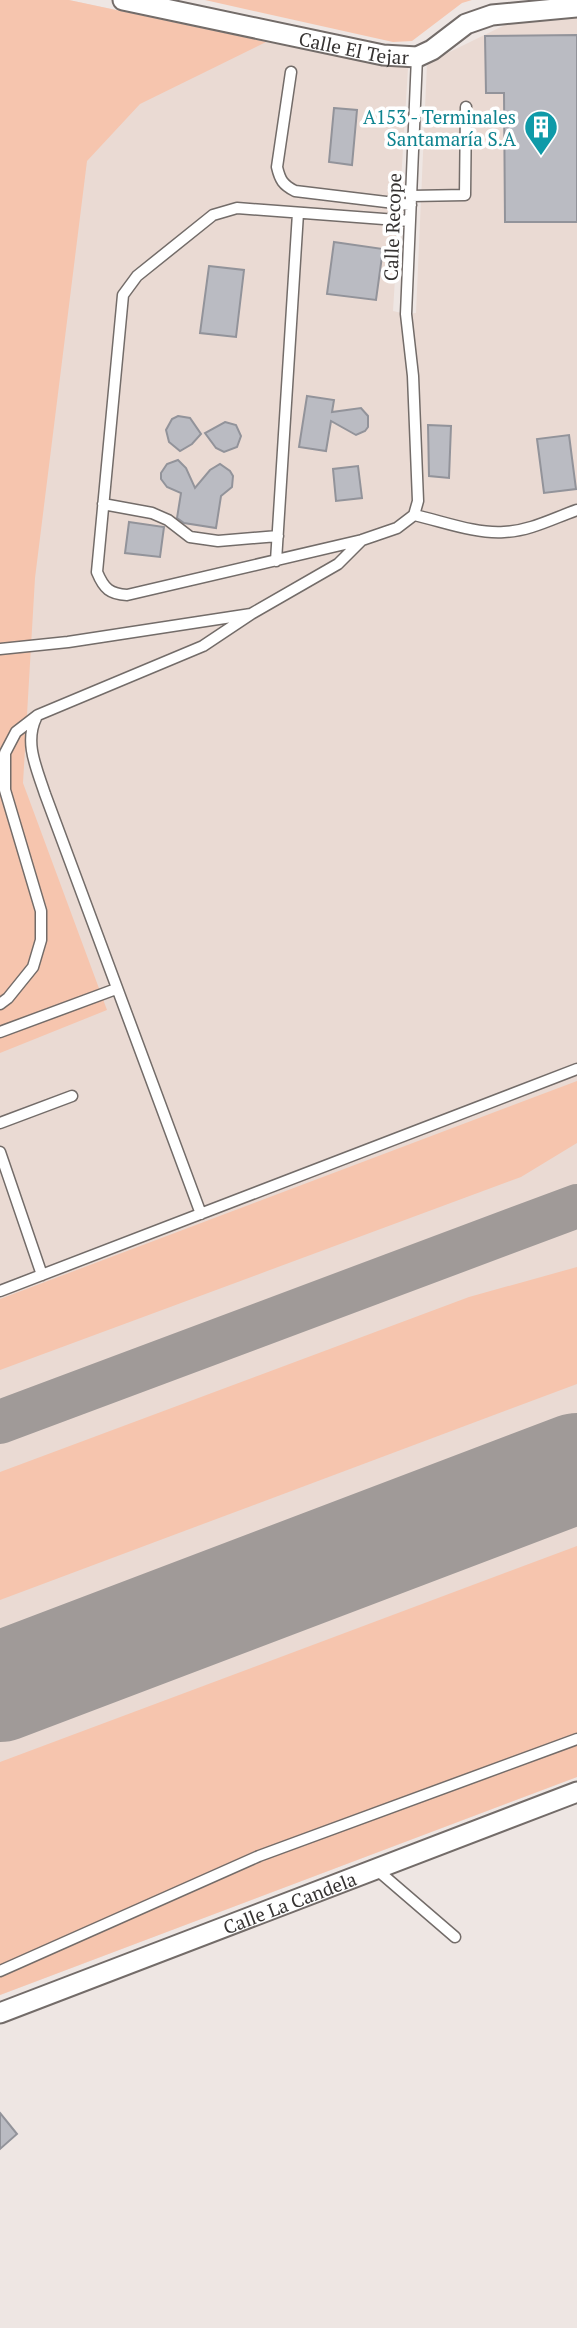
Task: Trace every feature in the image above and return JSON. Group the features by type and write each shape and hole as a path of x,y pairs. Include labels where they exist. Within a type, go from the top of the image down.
{"street":[{"name":"Calle El Tejar","path":"124,0 383,55 417,57 432,50 466,24 492,15 577,8"},
{"name":"Calle La Candela","path":"0,2012 577,1792"}],"lane":[{"name":"Calle Recope","path":"414,514 418,501 413,376 406,314 417,57"},
{"path":"291,72 277,167 279,179 284,186 295,191 411,200 465,195 466,107"},
{"path":"410,221 237,208 213,215 137,276 123,295 97,572 102,585 112,594 127,596 362,540 397,527 414,514 478,530 503,532 527,528 577,509"},
{"path":"276,561 298,213"},
{"path":"103,504 152,513 168,520 190,537 218,541 278,536"},
{"path":"0,1004 33,967 41,940 41,911 5,790 5,753 16,732 38,715 203,646 251,614 338,564 362,540"},
{"path":"0,649 68,642 251,614"},
{"path":"38,715 31,728 30,744 34,758 116,989 201,1214"},
{"path":"0,1032 116,989"},
{"path":"0,1291 577,1069"},
{"path":"0,1123 72,1096"},
{"path":"0,1152 42,1275"},
{"path":"0,1970 259,1856 577,1740"},
{"path":"376,1869 455,1937"}],"shaded area":[{"path":"0,0 69,0 266,42 408,68 393,311 406,314 416,313 427,63 515,20 577,15 577,1777 0,1995"},
{"path":"0,0 69,0 266,42 140,104 87,161 35,578 23,783 107,1010 0,1053"},
{"path":"205,0 472,0 462,3 412,41 393,42"},
{"path":"577,1081 577,1143 521,1177 0,1370 0,1299"},
{"path":"577,1267 577,1384 0,1600 0,1472 469,1297"},
{"path":"577,1546 577,1777 0,1995 0,1762"}],"building":[{"name":"A153 - Terminales Santamaría S.A","path":"577,35 577,222 505,222 504,93 486,93 485,36"},
{"path":"334,108 357,110 352,165 329,162"},
{"path":"334,242 383,249 376,300 327,294"},
{"path":"209,266 244,270 236,337 200,333"},
{"path":"307,396 334,400 332,412 361,408 368,416 368,427 356,435 331,421 326,451 299,447"},
{"path":"178,416 190,418 201,434 192,444 180,451 169,442 166,430 172,419"},
{"path":"225,422 236,425 241,436 237,447 224,452 216,448 205,433"},
{"path":"428,425 451,426 449,478 429,476"},
{"path":"569,435 576,489 544,493 537,439"},
{"path":"178,460 186,468 195,488 210,470 220,464 233,476 232,487 221,496 216,528 184,523 177,518 181,493 167,487 161,479 161,473 167,464"},
{"path":"358,466 362,498 336,501 333,469"},
{"path":"129,522 164,527 160,557 125,553"},
{"path":"0,2113 17,2134 0,2149"}],"taxiway":[{"path":"0,1422 577,1206"}],"runway":[{"path":"0,1687 577,1468"}],"place":[{"name":"A153 - Terminales Santamaría S.A","path":"541,157"}]}
